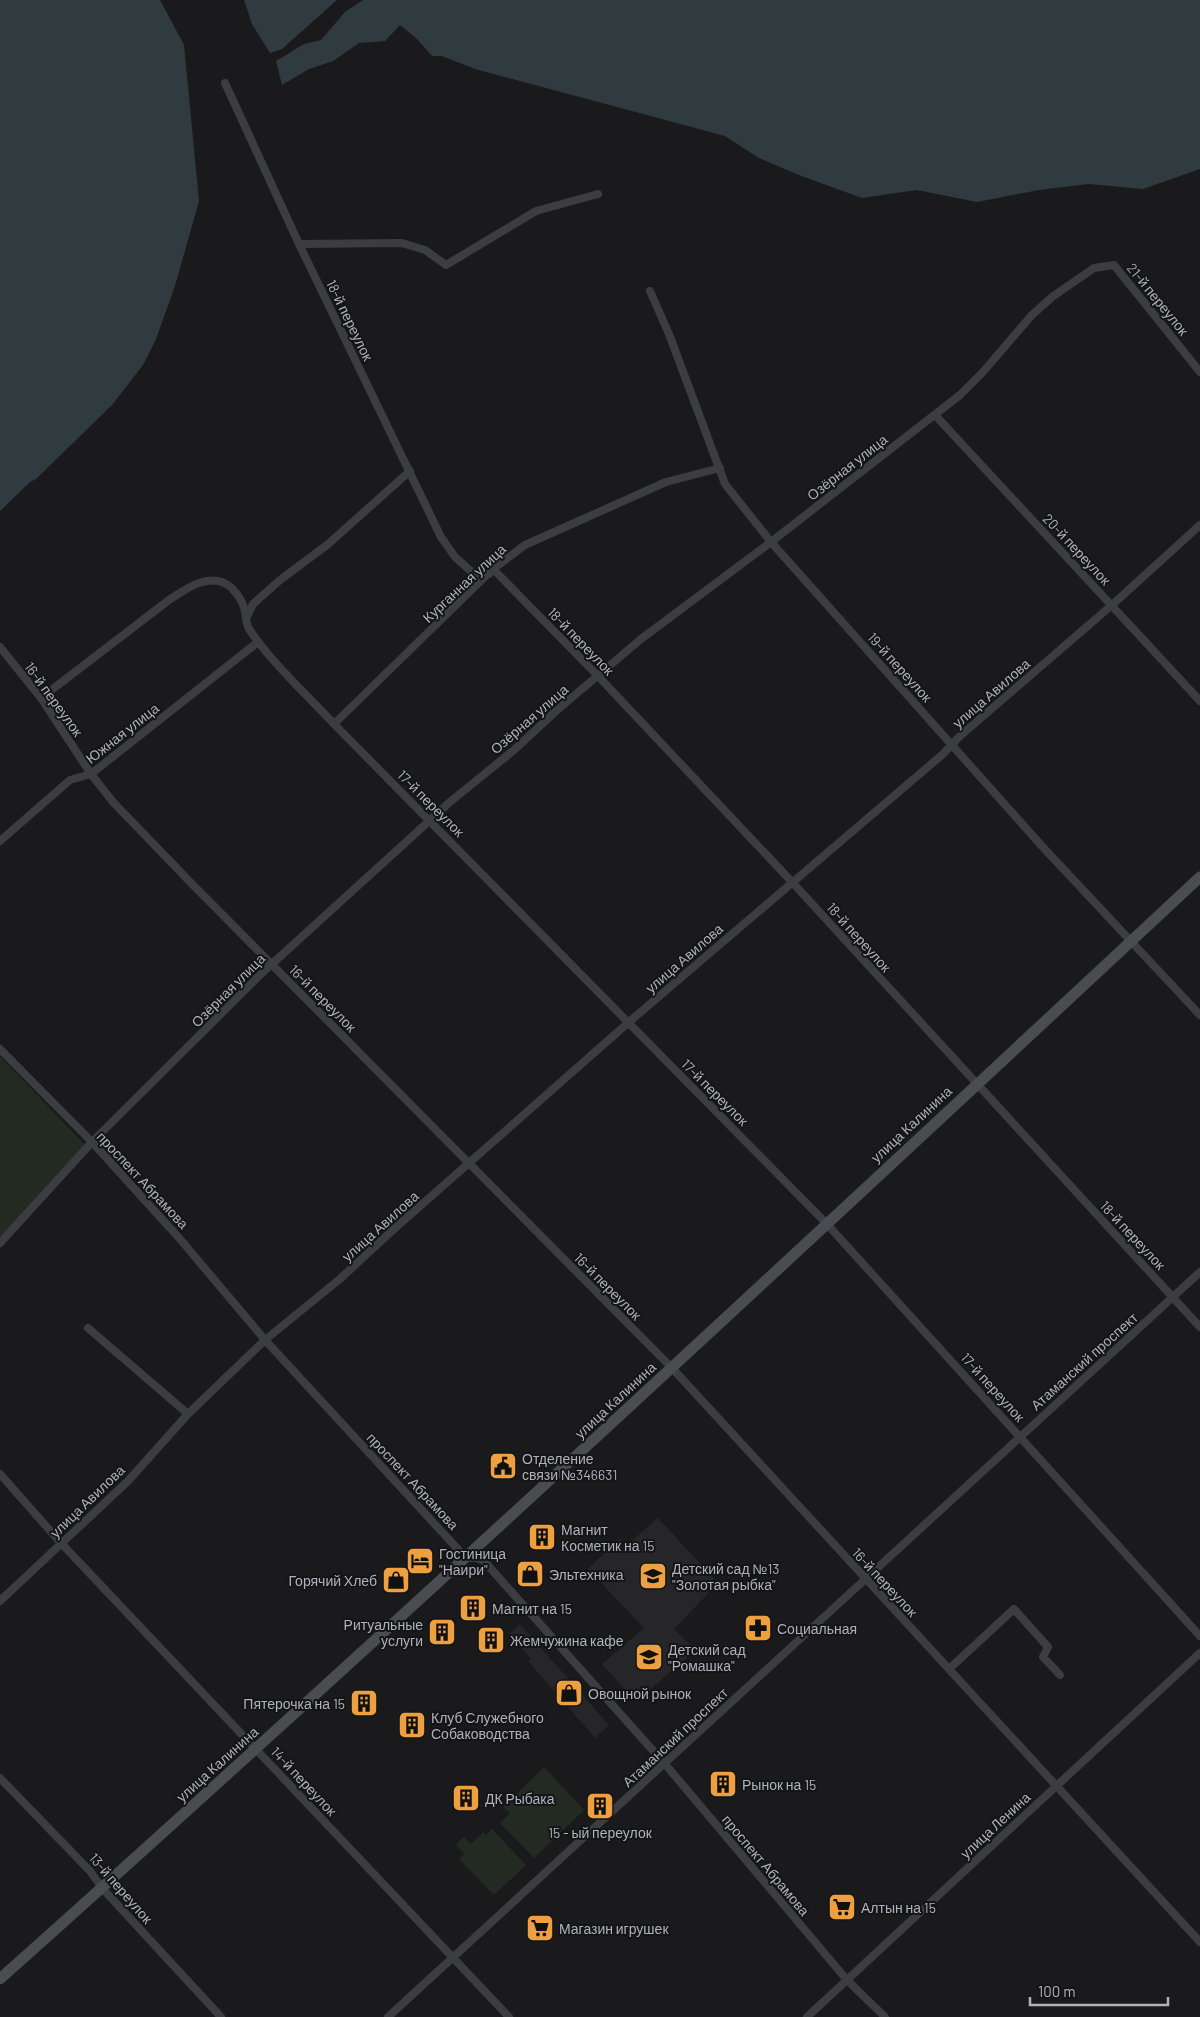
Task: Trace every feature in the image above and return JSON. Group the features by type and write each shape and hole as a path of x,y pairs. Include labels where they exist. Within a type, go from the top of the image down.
{"main road":[{"name":"улица Калинина","path":"0,1979 466,1558 1200,877"}],"street":[{"name":"18-й переулок","path":"225,83 299,244 410,471 430,516 441,538 455,556 473,573 491,572 598,676 792,882 1200,1327"},
{"path":"299,244 402,242 425,250 446,265 536,211 598,194"},
{"name":"21-й переулок","path":"1114,265 1200,372"},
{"name":"Озёрная улица","path":"0,1243 92,1142 271,964 472,783 514,750 556,711 685,605 771,542 960,395 983,372 1031,316 1052,297 1094,268 1114,265"},
{"name":"19-й переулок","path":"650,292 669,334 725,484 771,542 1040,844 1200,1015"},
{"name":"20-й переулок","path":"935,415 1200,701"},
{"name":"Курганная улица","path":"334,724 491,572 525,545 666,482 720,468"},
{"path":"247,626 247,614 253,604 280,580 335,539 410,471"},
{"name":"улица Авилова","path":"0,1601 128,1481 188,1414 265,1340 341,1278 628,1022 952,745 960,736 1112,605 1200,524"},
{"name":"17-й переулок","path":"42,698 169,600 190,586 208,580 223,582 235,590 244,608 247,626 258,642 334,724 826,1223 1200,1636"},
{"name":"Южная улица","path":"0,841 70,780 91,774 258,642"},
{"name":"16-й переулок","path":"0,647 42,698 91,774 113,802 672,1368 778,1482 864,1579 1200,1942"},
{"name":"проспект Абрамова","path":"0,1049 92,1142 180,1239 265,1340 466,1558 477,1558 484,1561 665,1764 847,1980 885,2017"},
{"name":"Атаманский проспект","path":"388,2017 1200,1272"},
{"path":"88,1328 188,1414"},
{"name":"14-й переулок","path":"0,1474 61,1543 509,2017"},
{"path":"949,1669 1014,1609 1048,1647 1043,1657 1060,1674"},
{"name":"улица Ленина","path":"807,2017 1200,1653"},
{"name":"13-й переулок","path":"0,1778 90,1871 102,1888 221,2017"}],"shaded area":[{"path":"0,0 160,0 184,45 199,201 175,286 156,339 143,365 112,405 36,479 30,482 0,511"},
{"path":"244,0 337,0 282,49 270,53 252,24"},
{"path":"363,0 1200,0 1200,169 1143,189 1089,184 1039,190 977,202 917,190 862,198 759,158 725,136 475,69 442,56 432,56 417,39 400,25 385,41 359,43 333,61 309,69 282,85 276,61 304,44 321,40 345,12"},
{"path":"0,1056 85,1145 0,1237"},
{"name":"Детский сад №13 \"Золотая рыбка\"","path":"658,1518 718,1583 674,1629 695,1650 636,1702 602,1664 644,1628 588,1569 620,1538 626,1546"},
{"name":"Овощной рынок","path":"520,1624 609,1725 595,1738 528,1661 531,1659 509,1634"},
{"path":"544,1767 584,1810 534,1858 500,1823 510,1813 503,1807"},
{"path":"492,1829 526,1865 494,1895 459,1859 464,1854 456,1845 464,1837 471,1844 483,1832 486,1835"}],"place":[{"name":"Отделение связи №346631","path":"503,1466"},
{"name":"Магнит Косметик на 15","path":"542,1537"},
{"name":"Гостиница \"Наири\"","path":"420,1561"},
{"name":"Эльтехника","path":"530,1574"},
{"name":"Детский сад №13 \"Золотая рыбка\"","path":"653,1576"},
{"name":"Горячий Хлеб","path":"396,1580"},
{"name":"Магнит на 15","path":"473,1608"},
{"name":"Социальная","path":"758,1628"},
{"name":"Ритуальные услуги","path":"442,1632"},
{"name":"Жемчужина кафе","path":"491,1640"},
{"name":"Детский сад \"Ромашка\"","path":"649,1657"},
{"name":"Овощной рынок","path":"569,1693"},
{"name":"Пятерочка на 15","path":"364,1703"},
{"name":"Клуб Служебного Собаководства","path":"412,1725"},
{"name":"Рынок на 15","path":"723,1784"},
{"name":"ДК Рыбака","path":"466,1798"},
{"name":"15 - ый переулок","path":"600,1806"},
{"name":"Алтын на 15","path":"842,1907"},
{"name":"Магазин игрушек","path":"540,1928"}]}
